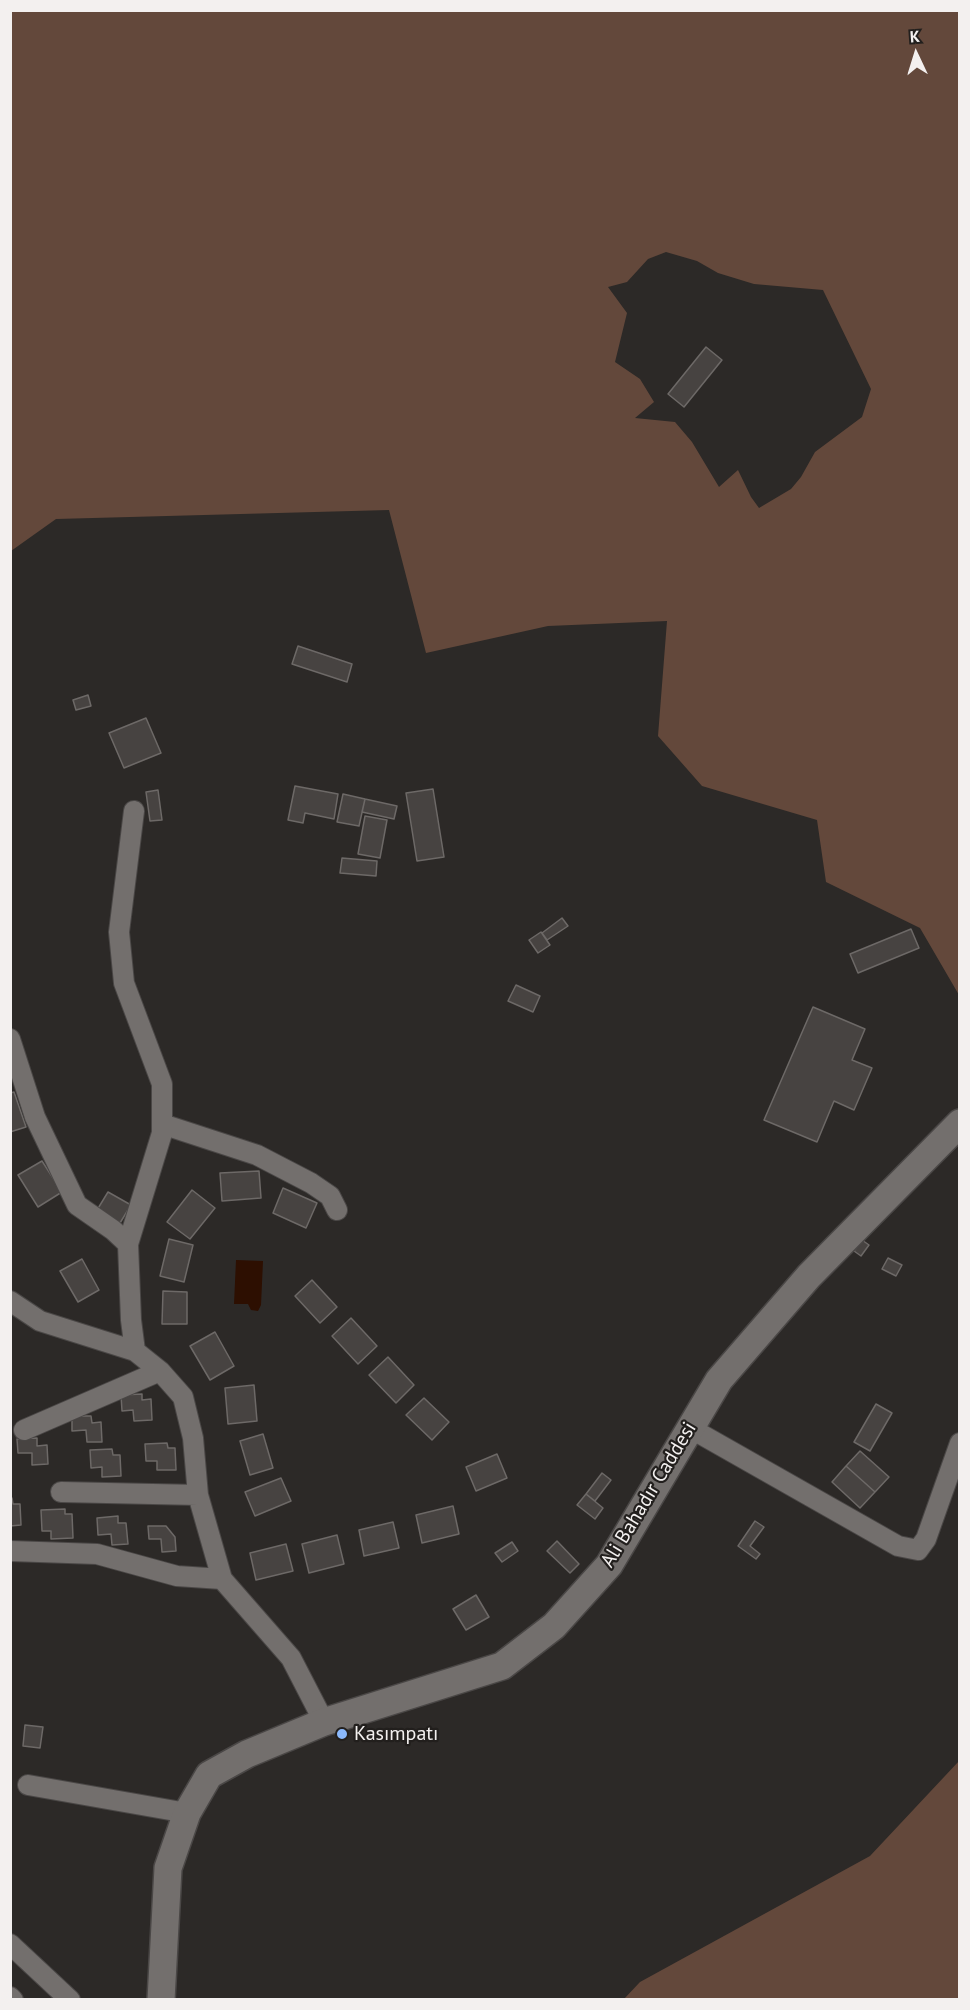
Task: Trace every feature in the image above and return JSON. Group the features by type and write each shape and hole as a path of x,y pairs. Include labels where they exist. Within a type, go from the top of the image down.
{"main road":[{"name":"Ali Bahadır Caddesi","path":"160,2000 168,1868 187,1813 209,1775 247,1754 324,1722 502,1666 554,1626 609,1565 719,1380 809,1276 960,1123"}],"street":[{"path":"134,811 119,932 124,983 162,1084 162,1133 128,1244 131,1320 135,1351"},
{"path":"10,1039 35,1117 77,1205 128,1244"},
{"path":"162,1124 257,1155 311,1183 330,1196 337,1210"},
{"path":"11,1302 40,1321 135,1351 160,1371 183,1397 193,1438 198,1495 222,1579 291,1658 324,1722"},
{"path":"24,1430 160,1371"},
{"path":"690,1428 898,1546 918,1550 926,1539 960,1443"},
{"path":"62,1492 198,1495"},
{"path":"10,1551 97,1554 177,1576 222,1579"},
{"path":"28,1785 187,1813"},
{"path":"10,1944 70,2000"}],"shaded area":[{"path":"11,10 959,11 959,995 920,928 826,882 817,820 702,786 658,736 667,621 548,626 426,653 389,510 56,519 11,551","holes":["666,252 697,261 718,273 754,284 823,290 871,389 862,417 815,452 801,477 791,489 759,508 738,470 719,487 692,442 675,422 635,418 654,402 640,379 615,362 627,313 608,287 627,282 648,259"]},
{"path":"236,1260 263,1261 261,1305 258,1311 251,1310 248,1304 234,1304"},
{"path":"959,1761 959,1999 624,1999 640,1982 870,1856"}],"building":[{"path":"706,347 722,360 684,407 668,394"},
{"path":"298,646 352,664 347,682 292,664"},
{"path":"88,695 91,706 76,710 73,700"},
{"path":"146,718 161,753 124,768 109,733"},
{"path":"295,786 338,794 334,819 305,813 303,823 288,820"},
{"path":"433,789 444,857 417,861 406,793"},
{"path":"158,790 162,820 150,821 146,792"},
{"path":"343,794 365,799 359,826 337,822"},
{"path":"365,799 397,806 394,819 362,812"},
{"path":"365,816 387,820 380,858 358,854"},
{"path":"342,858 377,861 376,876 340,873"},
{"path":"562,918 568,926 547,940 542,933"},
{"path":"911,929 919,948 858,973 850,954"},
{"path":"541,932 550,945 538,953 529,940"},
{"path":"516,985 540,996 533,1012 508,1001"},
{"path":"813,1007 865,1029 852,1060 872,1068 854,1110 834,1101 817,1142 764,1120"},
{"path":"14,1092 26,1127 10,1132 10,1093"},
{"path":"42,1161 62,1192 38,1207 18,1175"},
{"path":"259,1171 261,1198 222,1201 220,1173"},
{"path":"283,1188 317,1203 306,1228 273,1213"},
{"path":"192,1190 215,1208 190,1239 167,1222"},
{"path":"108,1192 131,1205 120,1223 97,1210"},
{"path":"169,1239 193,1245 184,1282 160,1276"},
{"path":"862,1240 869,1245 861,1256 854,1251"},
{"path":"888,1258 902,1265 896,1276 882,1269"},
{"path":"82,1259 99,1290 78,1302 60,1271"},
{"path":"312,1280 337,1307 320,1323 295,1296"},
{"path":"163,1291 187,1292 187,1324 162,1324"},
{"path":"351,1318 377,1346 358,1364 332,1336"},
{"path":"215,1332 234,1366 210,1380 190,1346"},
{"path":"388,1357 414,1385 396,1403 369,1375"},
{"path":"254,1385 257,1421 228,1424 225,1388"},
{"path":"142,1394 142,1400 151,1399 152,1420 134,1421 133,1410 122,1411 121,1395"},
{"path":"424,1398 449,1422 432,1440 406,1415"},
{"path":"876,1404 892,1413 870,1451 854,1442"},
{"path":"72,1416 91,1416 92,1423 101,1422 102,1442 87,1442 86,1430 72,1431"},
{"path":"263,1434 273,1468 250,1475 240,1441"},
{"path":"37,1438 37,1446 47,1445 48,1464 32,1465 32,1453 18,1453 17,1439"},
{"path":"167,1443 168,1448 175,1448 176,1470 157,1470 157,1461 146,1461 145,1444"},
{"path":"112,1449 113,1455 120,1455 121,1476 102,1477 102,1467 91,1468 90,1450"},
{"path":"860,1451 889,1477 875,1492 846,1466"},
{"path":"497,1454 507,1478 476,1491 466,1467"},
{"path":"846,1466 875,1492 860,1508 832,1482"},
{"path":"602,1473 611,1480 595,1501 586,1494"},
{"path":"281,1478 291,1501 255,1516 245,1492"},
{"path":"586,1494 603,1508 595,1519 577,1505"},
{"path":"10,1498 13,1504 20,1504 21,1525 10,1526"},
{"path":"453,1506 459,1534 422,1543 416,1515"},
{"path":"65,1509 65,1514 72,1514 73,1538 51,1539 51,1531 42,1531 41,1510"},
{"path":"118,1516 118,1523 126,1523 128,1544 112,1545 111,1534 98,1535 97,1518"},
{"path":"755,1521 764,1527 750,1546 760,1554 756,1559 738,1546"},
{"path":"393,1522 399,1548 364,1556 359,1530"},
{"path":"148,1526 166,1526 175,1537 176,1551 162,1552 161,1539 149,1539"},
{"path":"337,1535 344,1564 309,1573 302,1544"},
{"path":"557,1541 579,1564 570,1573 547,1551"},
{"path":"512,1542 518,1551 502,1562 495,1553"},
{"path":"286,1544 293,1571 256,1580 250,1553"},
{"path":"476,1595 489,1617 466,1630 453,1609"},
{"path":"25,1725 43,1727 40,1748 23,1746"}],"place":[{"name":"Kasımpatı","path":"342,1734"}]}
